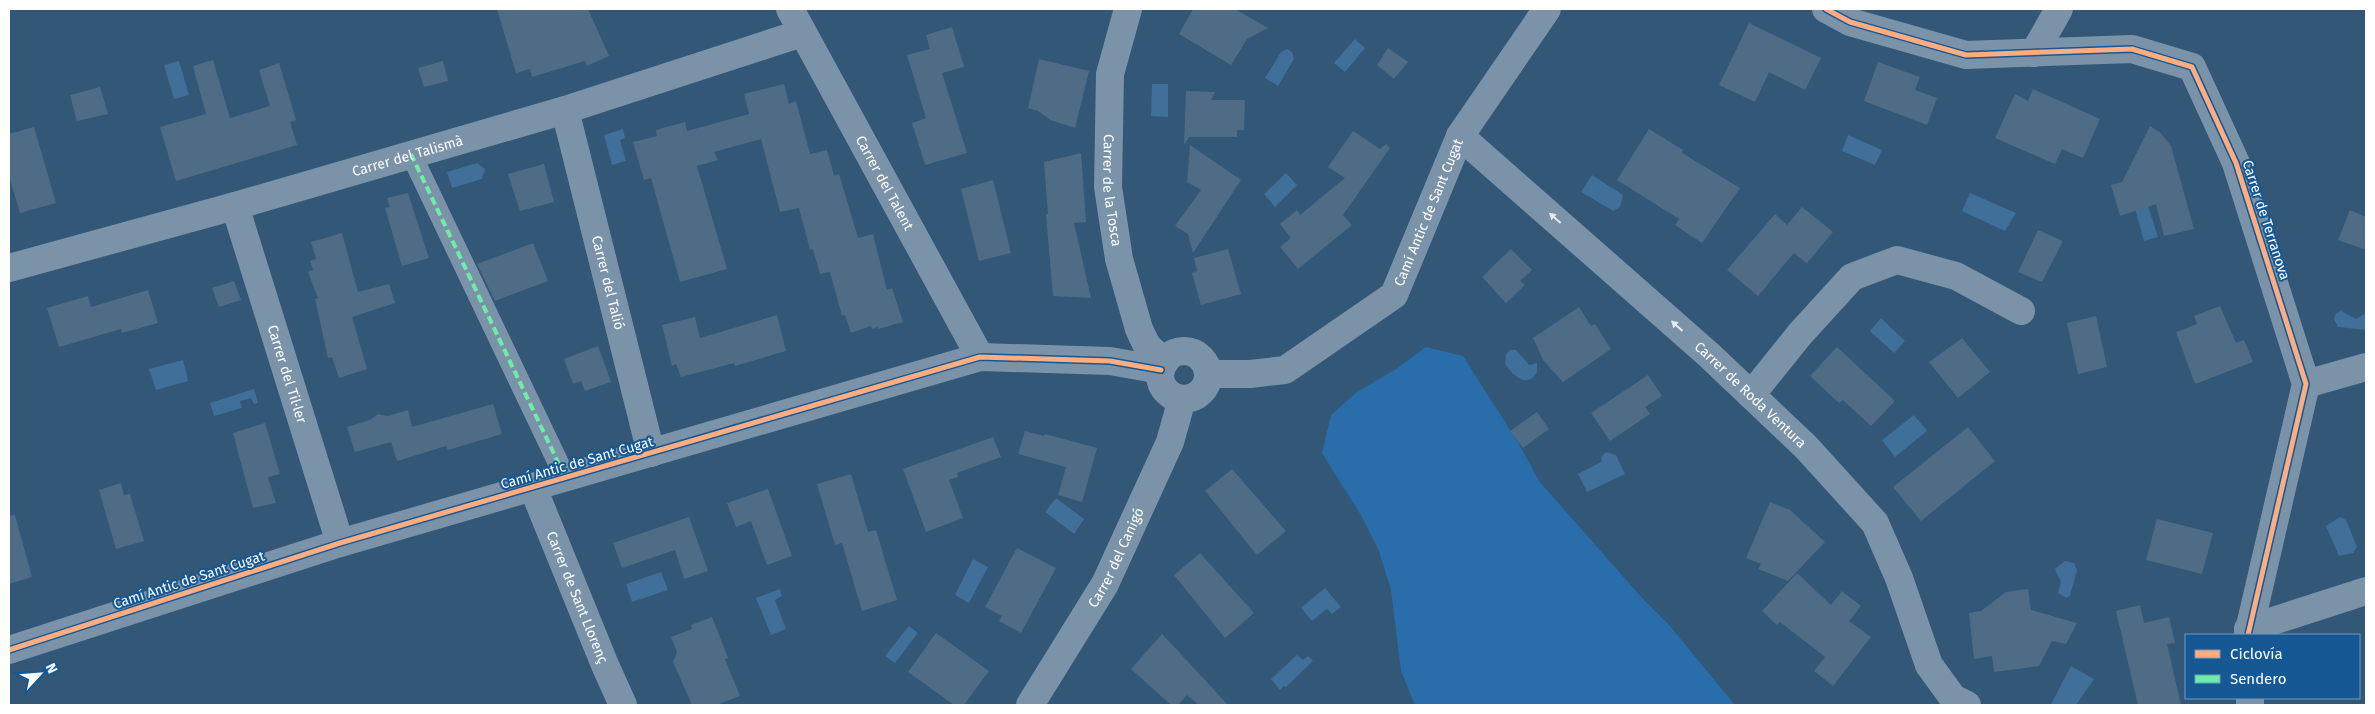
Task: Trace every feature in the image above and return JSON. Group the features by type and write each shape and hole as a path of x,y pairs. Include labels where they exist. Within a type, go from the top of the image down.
{"street":[{"name":"Carrer del Talent","path":"790,9 980,357"},
{"name":"Carrer de la Tosca","path":"1128,9 1110,74 1108,187 1119,258 1139,329 1147,346 1163,366"},
{"name":"Camí Antic de Sant Cugat","path":"1208,374 1250,374 1285,370 1394,295 1460,136 1547,9"},
{"name":"Carrer de Terranova","path":"1826,9 1850,22 1966,55 2132,49 2192,67 2236,163 2306,384"},
{"path":"2034,53 2059,9"},
{"name":"Carrer del Talismà","path":"9,268 235,206 565,110 802,33"},
{"name":"Carrer del Talió","path":"565,110 652,453"},
{"name":"Carrer de Roda Ventura","path":"1460,136 1616,271 1806,446 1875,523 1898,578 1929,665 1956,703"},
{"path":"411,154 566,479"},
{"name":"Carrer del Til·ler","path":"235,206 340,543"},
{"path":"1751,395 1800,334 1852,277 1897,260 1956,276 2021,311"},
{"path":"1180,352 1193,353 1204,362 1208,374 1203,391 1191,398 1173,397 1164,387 1163,366 1171,355 1180,352"},
{"name":"Camí Antic de Sant Cugat","path":"9,650 340,543 566,479 980,357 1163,366"},
{"path":"2248,632 2306,384 2366,367"},
{"name":"Carrer del Canigó","path":"1030,705 1105,584 1170,442 1182,399"},
{"name":"Carrer de Sant Llorenç","path":"533,488 623,705"},
{"path":"2248,632 2366,591"}],"shaded area":[{"path":"1355,39 1365,48 1345,72 1334,63"},
{"path":"1287,49 1292,52 1294,59 1278,86 1265,78 1281,52"},
{"path":"179,61 189,95 174,99 164,65"},
{"path":"1152,84 1168,84 1168,117 1151,116"},
{"path":"623,129 625,138 620,140 626,161 612,165 604,135"},
{"path":"1848,135 1882,150 1875,165 1842,151"},
{"path":"477,163 485,169 482,179 452,188 447,172"},
{"path":"1286,173 1297,185 1275,207 1264,194"},
{"path":"1592,175 1623,195 1620,207 1613,211 1581,192"},
{"path":"2142,187 2158,237 2144,241 2130,191"},
{"path":"1970,193 2016,213 2005,231 1962,211"},
{"path":"2341,311 2356,319 2366,313 2366,330 2338,327 2334,319 2336,313"},
{"path":"1881,318 1905,341 1894,353 1870,331"},
{"path":"1426,347 1463,356 1519,444 1539,481 1643,599 1669,625 1735,705 1415,705 1401,671 1391,590 1379,551 1362,517 1322,453 1331,415 1357,392 1396,369"},
{"path":"1510,350 1516,350 1529,365 1537,363 1537,372 1529,380 1520,379 1505,364 1506,354"},
{"path":"183,360 188,381 156,390 149,369"},
{"path":"254,389 258,403 254,404 251,398 240,401 242,408 214,416 210,403"},
{"path":"1914,415 1927,431 1895,457 1882,440"},
{"path":"1606,452 1616,455 1625,474 1587,492 1578,474 1601,462 1602,456"},
{"path":"1056,498 1084,519 1074,534 1045,512"},
{"path":"2340,517 2346,520 2357,547 2353,553 2339,556 2326,526"},
{"path":"973,559 988,567 969,603 955,595"},
{"path":"2065,561 2074,563 2077,570 2070,596 2066,598 2058,593 2061,582 2055,569"},
{"path":"661,572 668,590 632,602 626,584"},
{"path":"1325,588 1341,607 1332,614 1327,609 1312,621 1301,608"},
{"path":"780,589 782,596 775,600 786,629 771,635 756,598"},
{"path":"909,626 918,633 895,663 885,656"},
{"path":"1297,655 1303,660 1308,656 1313,661 1286,687 1284,686 1280,690 1271,679"},
{"path":"2071,666 2094,679 2076,705 2053,705 2051,704"}],"building":[{"path":"497,9 588,9 609,56 587,66 585,61 532,77 530,69 516,73"},
{"path":"1193,9 1235,9 1268,28 1247,39 1231,65 1179,34"},
{"path":"1749,23 1821,58 1805,90 1769,72 1755,102 1719,85"},
{"path":"952,27 964,67 942,73 967,153 925,165 912,123 926,118 907,55 930,49 926,35"},
{"path":"1388,48 1408,62 1394,79 1377,65"},
{"path":"1039,59 1089,71 1075,128 1050,120 1038,111 1028,108"},
{"path":"213,60 230,118 270,106 259,70 279,63 296,120 290,122 297,145 176,181 160,127 206,114 193,66"},
{"path":"443,61 448,81 424,87 418,68"},
{"path":"1878,62 1920,77 1915,90 1937,98 1927,125 1864,101"},
{"path":"784,84 789,104 796,101 810,154 827,150 834,176 839,174 858,238 873,234 887,290 892,288 903,322 878,329 878,327 872,329 871,326 851,333 845,315 842,316 830,272 820,274 813,249 810,250 799,208 780,212 761,139 714,152 718,160 697,166 727,269 680,282 651,178 644,180 633,142 657,136 656,130 685,122 687,131 749,114 744,94"},
{"path":"100,87 108,114 77,121 70,95"},
{"path":"2033,89 2100,119 2083,158 2062,149 2055,164 1995,138 2015,94 2028,101"},
{"path":"1186,91 1215,92 1211,100 1245,100 1244,130 1237,130 1237,137 1189,137 1184,145"},
{"path":"2150,126 2161,133 2171,146 2194,229 2164,236 2156,204 2120,216 2111,185 2122,182"},
{"path":"34,127 56,203 20,213 9,176 9,134"},
{"path":"1649,129 1683,150 1682,153 1740,188 1702,243 1675,225 1679,219 1617,180"},
{"path":"1353,131 1380,149 1386,144 1390,148 1343,215 1352,225 1298,269 1280,247 1291,238 1280,224 1297,210 1300,215 1345,178 1328,167"},
{"path":"1190,145 1241,180 1193,253 1188,234 1175,226 1201,190 1187,182"},
{"path":"1081,153 1086,222 1074,223 1091,298 1053,296 1044,162"},
{"path":"544,164 554,202 520,211 508,174"},
{"path":"993,180 1011,253 979,261 961,189"},
{"path":"408,193 429,258 402,266 385,208 390,207 387,198"},
{"path":"1802,207 1833,232 1807,263 1794,253 1758,296 1727,270 1775,214 1787,225"},
{"path":"2350,210 2366,217 2366,250 2338,240"},
{"path":"2038,230 2063,241 2042,282 2018,272"},
{"path":"342,233 358,292 389,284 395,303 352,317 367,369 339,378 332,357 328,358 315,299 318,298 308,272 313,270 310,261 316,259 311,242"},
{"path":"533,243 548,281 495,301 477,264"},
{"path":"1228,249 1241,294 1201,305 1192,273 1197,271 1194,258"},
{"path":"1511,249 1532,270 1520,281 1525,285 1506,303 1482,277"},
{"path":"234,281 241,300 219,307 212,288"},
{"path":"148,290 158,323 122,333 121,329 59,347 47,308 88,296 91,307"},
{"path":"2220,306 2236,343 2244,340 2253,362 2195,384 2176,332 2197,324 2194,316"},
{"path":"1579,307 1591,326 1595,324 1611,349 1563,382 1543,360 1533,338"},
{"path":"777,315 786,351 735,366 734,363 681,377 676,364 672,366 662,325 695,317 700,338"},
{"path":"2096,316 2107,367 2078,374 2067,323"},
{"path":"1962,338 1990,372 1958,398 1929,362"},
{"path":"598,346 611,382 585,391 581,381 573,384 564,359"},
{"path":"1837,347 1895,401 1871,426 1843,400 1839,403 1810,376"},
{"path":"1648,375 1662,396 1645,407 1650,414 1610,441 1591,413"},
{"path":"493,404 502,434 448,450 446,446 397,461 391,442 355,452 347,427 370,420 378,414 388,416 408,410 412,427"},
{"path":"1537,412 1549,429 1523,448 1510,431"},
{"path":"265,423 280,474 268,477 276,503 253,508 233,433"},
{"path":"1968,427 1995,461 1921,521 1893,487"},
{"path":"1025,431 1044,436 1045,434 1097,448 1082,502 1058,495 1066,467 1018,454"},
{"path":"993,437 1001,457 957,473 958,477 949,480 963,518 926,532 903,469"},
{"path":"1232,469 1286,531 1257,555 1205,491"},
{"path":"851,474 868,532 876,530 897,600 862,611 842,543 835,545 817,484"},
{"path":"121,483 124,495 130,494 144,541 116,549 99,490"},
{"path":"768,489 792,556 767,565 751,521 736,527 727,503"},
{"path":"1770,502 1790,510 1825,542 1788,581 1758,569 1761,564 1746,558"},
{"path":"15,515 32,577 9,584 9,516"},
{"path":"689,517 708,571 684,579 675,550 622,568 613,543"},
{"path":"2157,519 2213,533 2202,574 2146,560"},
{"path":"1017,548 1056,568 1021,633 999,621 1002,616 985,607"},
{"path":"1200,553 1254,613 1225,638 1174,575"},
{"path":"1797,573 1831,605 1842,591 1861,606 1849,621 1871,637 1833,686 1814,671 1825,657 1780,622 1777,625 1762,611"},
{"path":"2028,589 2031,610 2077,623 2066,644 2052,641 2039,666 1994,672 1992,656 1974,659 1969,613 1981,611 2006,592"},
{"path":"2140,605 2144,623 2169,617 2175,643 2167,644 2181,705 2138,705 2116,611"},
{"path":"712,617 728,658 725,659 740,696 716,705 692,705 673,662 677,652 671,637 692,629 691,625"},
{"path":"936,633 989,671 964,705 954,705 908,672"},
{"path":"1162,634 1228,705 1199,705 1187,695 1178,705 1171,705 1131,669"}],"marked path":[{"path":"411,154 566,479"}],"cycle path":[{"path":"1826,9 1850,22 1966,55 2132,49 2192,67 2236,163 2306,384 2248,634"},
{"path":"9,650 340,543 980,357 1110,361 1161,370"}]}
